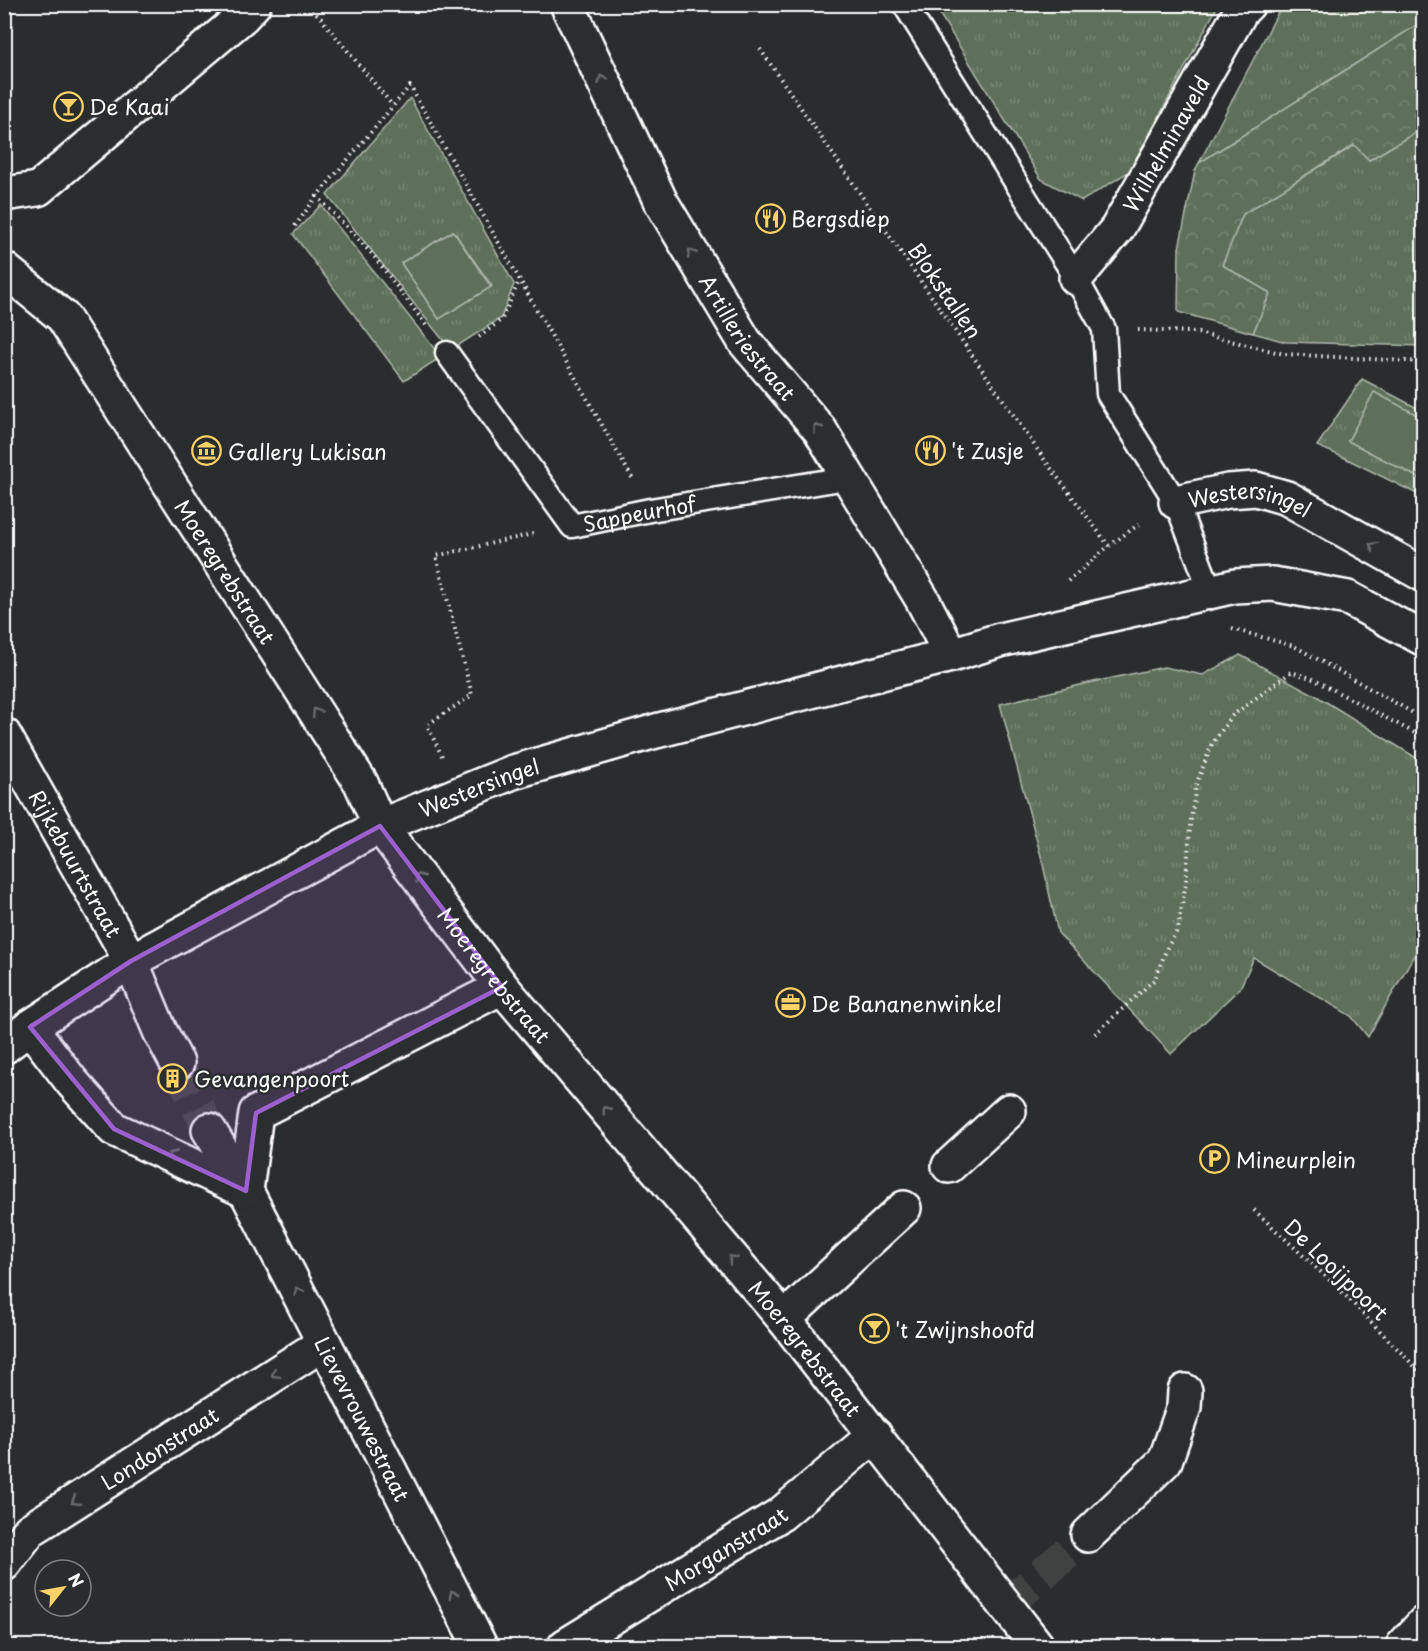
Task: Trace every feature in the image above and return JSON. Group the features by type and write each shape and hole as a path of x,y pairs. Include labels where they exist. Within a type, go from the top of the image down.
{"street":[{"path":"4,194 38,189 242,17 254,4"},
{"name":"Artilleriestraat","path":"567,4 660,200 745,342 820,430 922,599 951,655"},
{"name":"Wilhelminaveld","path":"1076,278 1117,229 1241,11 1248,4"},
{"name":"Moeregrebstraat","path":"4,269 63,317 361,783 380,826 502,987 784,1319 1037,1647"},
{"name":"Westersingel","path":"1176,502 1228,491 1256,489 1287,498 1424,575"},
{"name":"Westersingel","path":"4,1047 30,1027 131,961 380,826 513,772 656,731 951,655 1000,640 1234,586 1273,585 1348,598 1424,639"},
{"name":"Rijkebuurtstraat","path":"4,735 131,961"},
{"path":"131,961 160,1031 177,1063"},
{"path":"30,1027 72,1082 114,1129 246,1191 256,1113 502,987"},
{"path":"949,1166 1009,1111"},
{"name":"Lievevrouwestraat","path":"209,1130 246,1191 480,1647"},
{"path":"784,1319 904,1208"},
{"name":"Londonstraat","path":"4,1564 30,1530 324,1342"},
{"path":"1088,1535 1165,1461 1184,1407 1185,1391"},
{"name":"Morganstraat","path":"565,1647 781,1514 875,1435"},
{"path":"1403,1647 1424,1623"}],"lane":[{"path":"904,4 1076,278 1104,329 1108,394 1176,502 1210,590"},
{"name":"Sappeurhof","path":"447,353 572,526 650,510 847,478"}],"path":[{"path":"309,4 393,106"},
{"name":"Blokstallen","path":"760,49 1044,459 1109,546"},
{"path":"295,226 317,196 410,86 650,510"},
{"path":"317,196 373,255 447,353 471,343 502,319 520,279"},
{"path":"1104,329 1194,332 1284,354 1424,362"},
{"name":"Westersingel","path":"1063,585 1146,518 1176,502"},
{"path":"460,794 427,725 472,695 436,556 572,526"},
{"path":"1227,627 1294,646 1424,719"},
{"path":"1095,1034 1155,979 1167,948 1178,929 1186,882 1196,785 1212,744 1232,716 1291,672 1311,678 1424,738"},
{"name":"De Looijpoort","path":"1254,1210 1338,1288 1424,1376"}],"highlighted area":[{"path":"380,826 502,987 256,1113 246,1191 114,1129 30,1027 131,961"}],"green space":[{"path":"934,5 1218,5 1130,171 1082,201 1041,179"},
{"path":"1282,5 1423,5 1423,21 1199,163"},
{"path":"1423,21 1423,128 1369,160 1354,145 1243,214 1222,265 1270,293 1253,333 1178,312 1179,248 1195,171 1199,163"},
{"path":"410,98 514,284 501,318 451,350 327,195","holes":["453,231 492,286 439,319 401,263"]},
{"path":"1423,128 1423,346 1286,342 1253,333 1270,293 1222,265 1243,214 1355,145 1369,160"},
{"path":"321,205 441,357 404,381 293,234"},
{"path":"453,231 491,287 439,319 401,263"},
{"path":"1362,379 1423,411 1423,418 1374,393 1348,441 1423,480 1423,497 1317,446"},
{"path":"1374,392 1423,418 1423,480 1348,441"},
{"path":"1240,655 1315,695 1423,762 1423,939 1368,1037 1351,1016 1254,958 1240,988 1171,1054 1058,933 1042,860 1000,704 1164,667 1203,675"}],"tunnel":[{"path":"177,1063 209,1130"},
{"path":"1005,1606 1088,1535"}],"place":[{"name":"De Kaai","path":"68,106"},
{"name":"Bergsdiep","path":"770,218"},
{"name":"'t Zusje","path":"930,450"},
{"name":"Gallery Lukisan","path":"207,451"},
{"name":"De Bananenwinkel","path":"790,1003"},
{"name":"Gevangenpoort","path":"173,1078"},
{"name":"Mineurplein","path":"1215,1159"},
{"name":"'t Zwijnshoofd","path":"874,1329"}]}
